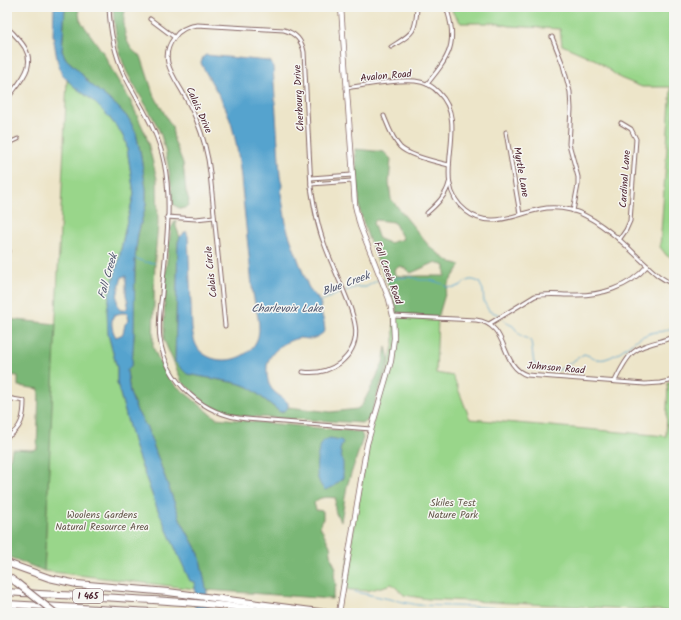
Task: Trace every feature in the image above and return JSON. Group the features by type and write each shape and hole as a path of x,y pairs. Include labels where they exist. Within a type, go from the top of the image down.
{"highway":[{"path":"7,563 41,576 70,583 168,592 234,603 257,603 326,613"},
{"path":"7,576 55,613"},
{"name":"I 465","path":"7,592 182,602 234,603 282,613"},
{"name":"I 465","path":"7,604 170,613"}],"main road":[{"name":"Fall Creek Road","path":"339,613 364,459 371,428 393,353 394,333 393,316 388,294 358,219 355,205 341,7"}],"street":[{"path":"110,7 112,34 120,63 128,82 151,122 161,149 167,181 167,217 160,339 168,365 174,377 197,401 209,408 233,417 371,428"},
{"path":"391,48 410,34 414,29 417,7"},
{"path":"446,7 452,27 450,49 444,64 427,84 437,90 442,96 451,113 452,124 449,165 450,182 452,193 458,203 466,211 483,220 493,220 548,208 562,208 573,211 592,219 619,240 658,276 674,284"},
{"path":"150,19 174,37"},
{"name":"Cherbourg Drive","path":"174,37 184,28 198,25 278,30 287,31 296,36 300,40 304,50 312,198 318,226 354,315 356,336 351,350 342,362 330,369 316,373 303,372"},
{"path":"7,28 25,47 30,59 25,74 7,99"},
{"name":"Calais Drive","path":"174,37 168,48 168,65 192,109 203,138 210,169 214,217"},
{"path":"552,37 563,65 570,92 571,109 569,144 578,177 577,198 573,211"},
{"name":"Avalon Road","path":"346,88 397,81 416,81 427,84"},
{"path":"384,116 396,142 403,150 449,165"},
{"name":"Cardinal Lane","path":"619,240 630,221 636,139 631,129 621,123"},
{"name":"Myrtle Lane","path":"506,132 520,214"},
{"path":"7,144 18,139"},
{"path":"311,181 352,178"},
{"path":"427,213 443,196 450,182"},
{"path":"167,217 196,219 214,217"},
{"name":"Calais Circle","path":"214,217 225,326"},
{"path":"393,316 476,320 490,324 535,296 542,294 585,295 604,291 632,281 647,266"},
{"name":"Johnson Road","path":"490,324 498,334 514,366 524,374 650,384 674,380"},
{"path":"615,381 625,361 636,349 645,344 674,337"},
{"path":"7,398 24,401 21,424 15,432 7,436"}],"green space":[{"path":"65,7 78,7 80,20 104,54 130,100 146,135 157,179 158,224 155,256 153,347 160,363 174,384 216,418 361,432 363,438 347,486 341,521 335,510 336,498 321,498 314,503 316,510 323,511 323,519 320,526 330,546 332,560 336,568 334,575 336,585 332,599 206,590 199,554 181,521 147,428 137,411 130,393 127,371 132,364 134,336 135,258 138,234 146,205 146,189 136,133 129,119 117,106 89,83 66,59 62,51"},
{"path":"113,7 126,7 124,27 127,41 131,48 141,56 153,93 172,127 174,140 183,163 186,192 189,200 188,206 184,208 179,208 173,204 166,152 161,135 123,62 116,34"},
{"path":"451,7 674,7 674,258 667,256 660,247 671,87 642,87 620,78 596,60 562,45 560,29 510,26 495,23 461,23 453,13"},
{"name":"Woolens Gardens Natural Resource Area","path":"67,80 92,100 108,116 120,131 126,142 134,194 110,292 108,334 117,368 117,383 135,448 157,508 190,580 195,582 196,589 44,571"},
{"path":"355,149 384,152 391,159 389,183 391,199 429,246 448,261 461,265 448,284 438,318 396,313 396,307 390,290 368,237 360,212","holes":["376,220 394,222 403,239 389,243 379,239 373,223","436,262 445,266 445,276 395,275 394,269 401,266 411,273"]},
{"path":"176,220 176,227 180,237 178,242 175,362 187,374 237,383 249,387 280,412 288,407 331,412 357,409 362,405 383,363 386,347 389,359 369,420 363,423 242,416 208,405 182,382 164,340 165,277 171,228"},
{"name":"Skiles Test Nature Park","path":"393,313 438,318 436,373 453,376 470,419 666,436 668,382 674,385 674,611 428,599 404,595 392,584 367,591 343,589 371,429 394,343"},
{"path":"7,319 56,324 44,571 7,556 7,460 10,459 12,449 37,449 39,389 18,386 18,376 7,375"}],"water":[{"name":"Fall Creek","path":"54,7 65,7 62,51 66,59 89,83 117,106 129,119 136,133 146,189 146,205 138,234 135,258 134,336 132,364 127,371 130,393 137,411 147,428 181,521 199,554 207,593 208,613 195,613 195,582 190,581 157,508 135,448 117,383 117,368 108,334 107,311 110,292 134,194 126,142 120,131 108,116 92,100 72,85 61,73 53,35","holes":["126,276 126,295 128,302 127,308 125,310 120,310 117,302 122,277","127,313 129,320 125,324 123,334 116,337 113,332 112,321 114,315"]},
{"name":"Charlevoix Lake","path":"206,55 268,61 271,62 273,67 280,176 282,185 281,193 287,229 308,286 312,293 317,297 321,305 320,309 325,331 313,338 300,338 289,341 278,348 270,357 267,367 269,384 274,391 288,403 288,408 282,412 280,412 249,387 237,383 187,374 175,362 178,242 180,237 186,231 188,236 192,329 194,341 198,349 207,356 216,359 233,359 249,351 258,337 259,331 253,292 238,155 228,114 201,63 203,57"},
{"path":"330,438 341,440 343,442 340,450 343,463 343,478 333,487 325,490 318,480 316,467 320,446 323,441"}],"waterway":[{"name":"Blue Creek","path":"134,258 145,262 155,263"},
{"name":"Blue Creek","path":"386,281 396,278 411,277 420,280 430,280 443,284 446,287 455,287 460,286 469,280 475,280 479,282 483,290 484,302 489,311 500,315"},
{"name":"Blue Creek","path":"345,291 357,287 366,287 378,280"},
{"name":"Blue Creek","path":"319,302 342,292"},
{"name":"Blue Creek","path":"503,319 513,326 520,335 531,341 534,364 543,368 559,370 584,354 599,359 611,357 636,340 652,333 668,330 674,325"},
{"path":"351,591 418,605 481,607 560,613"}]}
